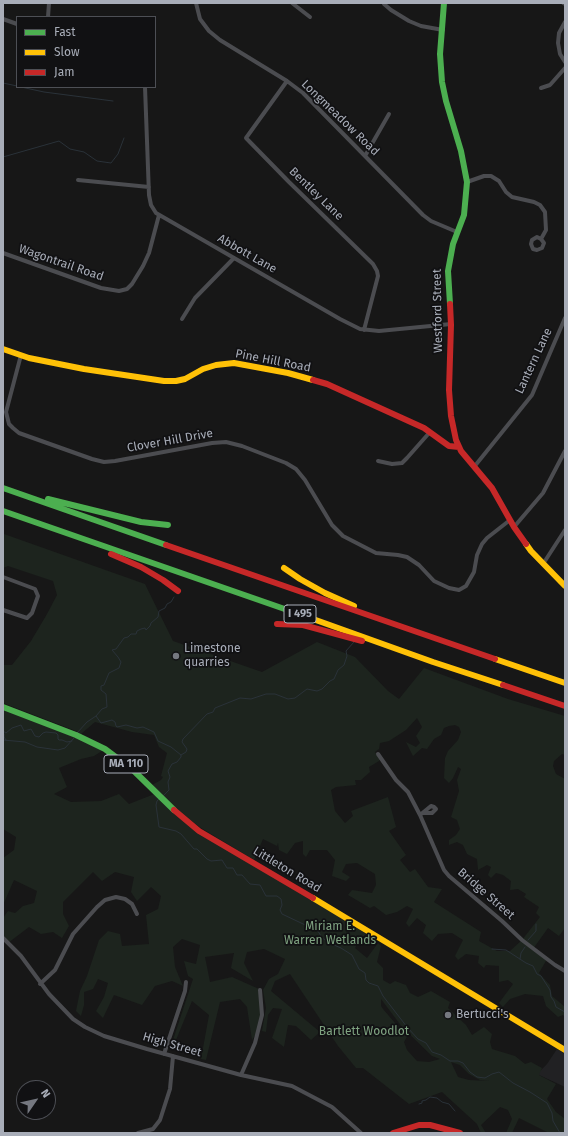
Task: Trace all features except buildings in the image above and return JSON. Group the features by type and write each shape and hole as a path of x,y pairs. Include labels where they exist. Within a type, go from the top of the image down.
{"main road":[{"name":"Westford Street","path":"444,3 440,54 442,82 461,151 467,182 464,215 457,232 450,257 448,272 451,324 449,390 451,416 459,447 492,488 514,527 531,551 565,586"},
{"name":"Pine Hill Road","path":"3,349 21,355 84,369 164,381 176,382 185,380 203,369 216,365 234,363 288,373 327,384 391,412 430,432 449,446 459,447"},
{"name":"I 495","path":"3,488 565,683"},
{"path":"22,495 55,500 141,522 168,525"},
{"name":"I 495","path":"3,511 363,636 421,658 565,706"},
{"path":"35,522 141,567 178,591"},
{"path":"284,568 300,579 325,592 393,624"},
{"path":"277,624 303,625 421,658"},
{"name":"Littleton Road","path":"3,707 90,741 105,749 127,765 191,825 565,1050"},
{"path":"393,1133 407,1128 424,1125 440,1127 460,1133"}],"street":[{"path":"48,16 49,3"},
{"name":"Longmeadow Road","path":"196,3 200,19 209,31 220,40 287,81 313,102 423,215 431,221 457,232"},
{"path":"292,3 310,17"},
{"path":"384,4 409,21 421,26 443,30"},
{"path":"3,19 16,24"},
{"path":"565,22 559,33 558,43 560,54 565,62"},
{"path":"540,88 550,85 565,68"},
{"name":"Bentley Lane","path":"287,81 246,138 373,264 378,276 364,330"},
{"path":"145,88 149,187 151,205 159,215"},
{"path":"365,156 389,114"},
{"path":"467,182 484,176 491,176 500,182 510,196 540,205 545,212 546,224 545,232 541,239"},
{"path":"78,180 149,187"},
{"name":"Abbott Lane","path":"159,215 340,319 364,330 379,331 451,324"},
{"name":"Wagontrail Road","path":"3,253 101,288 119,290 127,288 132,284 143,266 149,253 159,215"},
{"path":"182,319 195,298 234,258"},
{"name":"Lantern Lane","path":"474,467 532,395 565,318"},
{"name":"Clover Hill Drive","path":"21,355 6,412 10,425 19,433 104,462 216,442 242,446 286,463 296,469 306,481 332,525 343,536 376,553 407,557 419,566 434,581 449,588 458,590 466,586 474,572 477,555 482,544 510,520"},
{"path":"378,461 392,464 402,463 430,432"},
{"path":"514,527 543,493 565,451"},
{"path":"542,564 565,530"},
{"path":"3,577 35,589 38,596 32,613 27,618 3,610"},
{"name":"Bridge Street","path":"378,754 396,780 408,792 422,814 444,870 449,876 533,949 565,971"},
{"path":"40,984 55,970 73,934 96,907 105,900 116,897 125,899 132,904 137,914"},
{"name":"High Street","path":"3,938 21,956 40,984 67,1014 85,1027 104,1036 164,1054 241,1075 292,1086 332,1107 361,1133"},
{"path":"164,1054 185,991 186,982"},
{"path":"241,1075 255,1043 262,1015 260,990"},
{"path":"138,1133 153,1129 160,1120 170,1089 173,1056"}],"shaded area":[{"path":"557,1049 565,1054 565,1087 537,1074 547,1064"}],"green space":[{"path":"4,534 145,584 173,641 262,672 317,642 355,657 388,691 399,699 424,668 508,699 565,716 565,755 562,754 554,761 553,766 556,774 565,779 565,928 559,936 548,928 533,949 547,959 539,973 550,985 552,996 565,1007 565,1017 563,1015 558,1017 546,1006 543,996 525,994 510,999 503,1007 499,1003 513,984 508,980 499,982 499,966 486,965 484,968 478,963 479,956 466,954 458,960 455,956 463,940 452,933 438,934 432,941 423,933 426,925 417,918 409,927 406,923 413,909 407,906 397,912 386,915 374,906 370,908 348,895 352,890 372,893 376,885 375,874 357,863 346,864 342,872 350,877 346,881 332,876 335,860 327,850 310,850 306,857 303,854 303,841 295,843 287,854 279,850 278,843 277,846 263,839 254,860 201,828 178,811 152,785 161,780 163,777 161,776 167,753 159,747 154,735 132,732 95,722 81,734 3,703 3,665 12,665 31,641 57,595 53,581 8,566 3,568","holes":["417,718 422,727 416,736 420,743 416,747 406,742 413,756 422,748 427,749 434,739 441,735 444,728 455,725 459,727 461,732 458,740 448,751 445,758 444,778 449,783 458,767 461,769 457,780 459,791 451,817 457,820 460,829 456,835 449,840 449,845 457,842 463,845 467,854 477,859 478,870 487,865 491,867 488,875 491,878 496,873 503,875 511,881 510,890 518,889 526,894 524,897 539,907 536,913 540,917 522,940 510,951 497,951 479,941 481,932 434,902 442,889 428,887 415,869 410,872 400,860 406,855 389,831 396,827 388,797 351,811 353,816 345,823 335,811 331,790 336,787 356,785 355,780 361,780 370,772 369,767 380,759 375,752 379,749 380,743 389,741 406,730"]},
{"path":"3,710 105,749 94,756 81,759 59,768 67,787 54,794 71,802 101,801 119,794 129,804 157,793 184,819 366,931 364,933 366,934 355,948 367,958 378,943 381,946 377,962 383,968 383,980 390,984 395,981 406,985 410,993 418,997 431,991 450,1002 448,1008 466,1025 472,1035 484,1027 492,1034 490,1042 492,1049 515,1056 525,1064 531,1062 542,1068 539,1075 556,1084 547,1099 556,1112 565,1119 565,1133 549,1133 519,1118 512,1133 506,1133 512,1119 508,1110 500,1107 481,1125 486,1133 481,1133 477,1124 442,1092 409,1104 363,1068 356,1068 338,1046 290,974 275,981 271,991 320,1032 311,1040 296,1026 288,1025 284,1047 272,1038 282,1009 273,1008 268,1015 266,1032 262,1031 266,1008 263,990 269,979 278,974 285,959 264,949 247,952 244,963 253,981 231,968 234,953 205,957 210,982 232,977 259,989 262,1015 258,1031 252,1040 247,1007 240,999 220,1002 206,1060 201,1059 209,1015 192,1001 176,1040 173,1040 193,979 188,976 184,961 196,964 200,945 182,939 173,947 175,967 183,986 172,981 155,986 142,1005 114,995 103,1018 96,1011 104,997 108,983 98,979 93,989 84,992 84,1005 81,1016 76,1011 80,991 87,976 99,940 108,931 120,934 122,946 149,944 146,915 158,909 161,896 151,887 137,901 131,892 134,877 115,872 102,881 93,872 63,902 63,914 69,926 62,938 53,932 41,934 29,927 8,943 3,938 3,918 8,911 15,913 23,906 34,903 37,891 14,880 3,905 3,858 14,850 16,837 3,829","holes":["381,999 402,1027 432,1056 440,1059 429,1062 417,1061 407,1050 404,1042 408,1035 383,1009 381,1006","451,1062 460,1065 469,1074 480,1080 489,1081 469,1080 458,1077"]}],"waterway":[{"path":"3,83 16,86"},
{"path":"26,88 44,92 113,101"},
{"path":"3,157 59,141 70,149 84,152 97,161 111,163 118,154 124,138"},
{"path":"96,716 102,709 107,707 106,694 101,690 101,686 104,685 109,673 119,668 121,662 112,650 116,649 124,638 131,634 136,634 137,631 141,629 145,628 146,630 158,617 159,611 165,608 174,597"},
{"path":"181,755 186,752 187,749 182,742 183,739 207,714 213,712 215,708 240,698 251,699 266,694 275,694 288,699 295,698 307,689 317,691 322,689 334,679 338,670 344,665 347,656 346,651 354,642"},
{"path":"77,733 87,722 96,716 101,723 112,720 115,722 117,727 126,725 137,728 143,727 154,732 158,741 171,747 181,755 177,762 172,764 168,771 170,777 168,782 169,790 163,796"},
{"path":"3,728 3,731 6,733 12,728 21,725 24,731 31,729 35,736 39,737 46,732 56,733 59,740 67,742 72,741"},
{"path":"4,734 6,740"},
{"path":"3,740 25,742 37,747 58,750 65,748 74,738"},
{"path":"159,799 156,805 159,827 176,831 181,834 194,849 197,849 207,859 211,861 222,860 227,868 233,868 237,875 242,875 250,884 260,885 266,896 277,896 281,899 282,905 280,910 282,914 318,931 322,938 352,955 359,969 365,973 366,980 369,983 378,986 383,996 407,1027 418,1039 426,1043 432,1052 441,1055 450,1061 458,1061 463,1063 470,1072 477,1077 485,1078 499,1072 513,1083 547,1103 552,1113 553,1121 560,1133 565,1133"},
{"path":"528,940 536,931 536,924"},
{"path":"520,959 521,953 525,947"},
{"path":"492,949 506,950 533,966 537,974 541,976 550,990 551,997 556,1007 565,1012"},
{"path":"419,1104 430,1097 437,1098 442,1102 449,1104 455,1111"}],"traffic: fast":[{"path":"444,3 440,54 442,82 461,151 467,182 464,215 453,244 448,271 450,304"},
{"path":"3,488 166,545"},
{"path":"48,499 141,522 168,525"},
{"path":"3,511 299,614"},
{"path":"3,707 76,735 105,749 133,770 174,810"}],"traffic: slow":[{"path":"3,349 29,358 84,369 164,381 185,379 203,369 216,365 234,363 288,373 313,380"},
{"path":"526,544 565,586"},
{"path":"284,568 325,593 354,606"},
{"path":"299,614 433,662 503,685"},
{"path":"495,659 565,683"},
{"path":"313,898 565,1050"}],"traffic: jam":[{"path":"450,304 451,325 449,390 451,416 456,440 461,451 492,488 514,527 526,544"},
{"path":"313,380 327,384 424,428 449,446 459,447"},
{"path":"166,545 495,659"},
{"path":"111,554 141,567 178,591"},
{"path":"277,624 303,625 362,641"},
{"path":"503,685 565,706"},
{"path":"174,810 199,831 313,898"},
{"path":"393,1133 419,1125 430,1125 460,1133"}],"place":[{"name":"Limestone quarries","path":"176,656"},
{"name":"Bertucci's","path":"448,1015"}],"park label":[{"name":"Miriam E. Warren Wetlands","path":"330,934"},
{"name":"Bartlett Woodlot","path":"364,1032"}]}
